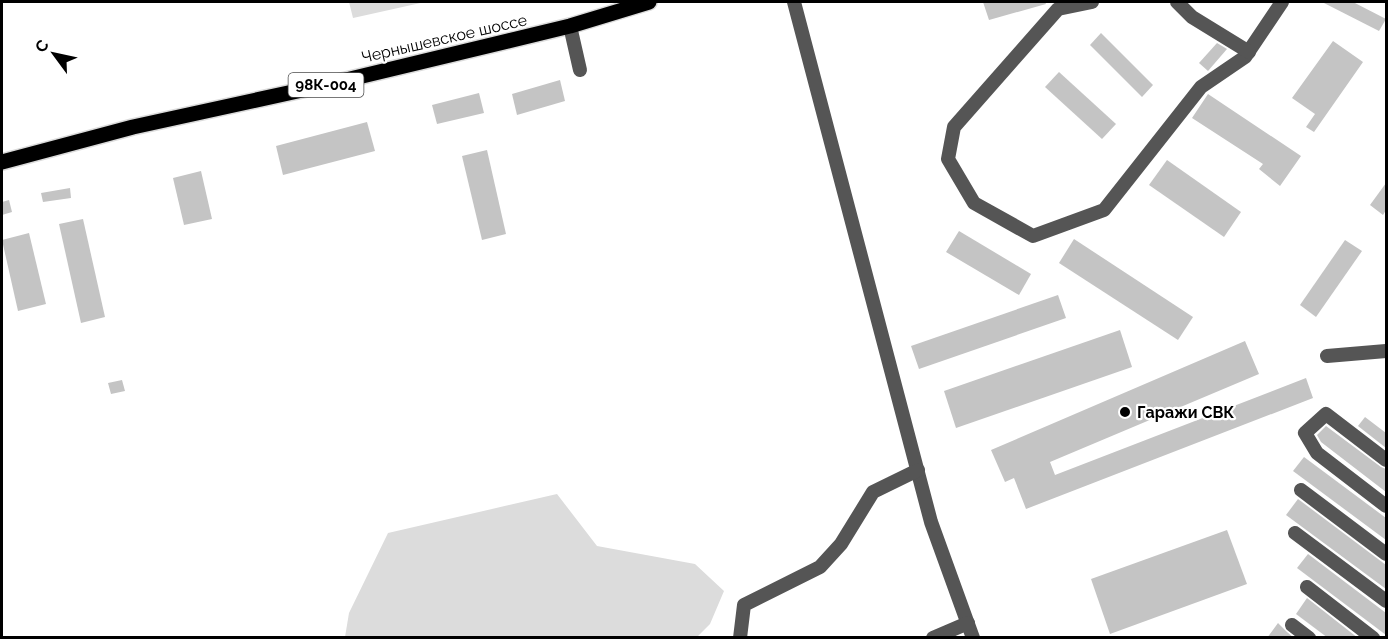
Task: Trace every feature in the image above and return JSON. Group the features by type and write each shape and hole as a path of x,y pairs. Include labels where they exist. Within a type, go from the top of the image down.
{"main road":[{"name":"Чернышевское шоссе","path":"2,162 132,127 325,85 570,26 648,2"}],"street":[{"path":"794,2 931,522 974,638"},
{"path":"1092,2 1058,9 954,127 948,159 974,203 1033,236 1104,210 1201,87 1245,57 1282,2"},
{"path":"1177,2 1192,17 1249,52"},
{"path":"570,26 580,70"},
{"path":"1327,356 1386,351"},
{"path":"1386,460 1326,414 1305,433 1317,453 1386,506"},
{"path":"740,638 744,605 820,567 841,544 873,492 918,471"},
{"path":"1301,490 1386,554"},
{"path":"1295,534 1386,601"},
{"path":"1307,587 1373,638"},
{"path":"933,638 968,623"},
{"path":"1292,625 1309,638"}],"shaded area":[{"path":"349,2 425,2 353,18"},
{"path":"557,494 597,546 695,564 724,591 710,624 697,637 345,637 349,613 388,533"}],"building":[{"path":"983,2 1045,2 1046,4 989,20"},
{"path":"1322,2 1353,2 1386,19 1379,31"},
{"path":"1101,33 1153,85 1142,97 1090,45"},
{"path":"1333,41 1363,62 1314,132 1306,127 1315,114 1292,98"},
{"path":"1217,43 1227,49 1208,71 1199,63"},
{"path":"1059,72 1116,124 1102,139 1045,87"},
{"path":"560,80 565,101 517,115 512,94"},
{"path":"479,93 484,113 437,124 432,105"},
{"path":"1208,94 1301,156 1280,186 1259,169 1263,164 1192,118"},
{"path":"367,122 375,151 283,175 276,146"},
{"path":"487,150 506,234 482,240 462,156"},
{"path":"1167,160 1241,212 1224,237 1149,185"},
{"path":"201,171 212,219 184,225 173,178"},
{"path":"1386,183 1386,210 1383,215 1370,205"},
{"path":"70,188 71,198 43,202 41,193"},
{"path":"9,200 12,212 2,215 2,202"},
{"path":"83,219 105,317 81,323 59,224"},
{"path":"959,231 1031,274 1019,295 946,252"},
{"path":"29,233 46,304 18,311 2,240"},
{"path":"1074,239 1193,317 1178,340 1059,263"},
{"path":"1345,240 1362,251 1316,317 1300,305"},
{"path":"1058,295 1066,318 919,369 911,346"},
{"path":"1120,330 1132,367 956,428 944,391"},
{"path":"1245,341 1259,374 1050,462 1055,475 1306,378 1313,398 1026,509 1014,478 1005,482 991,450"},
{"path":"122,380 125,391 111,394 108,383"},
{"path":"1365,417 1386,433 1386,448 1358,426"},
{"path":"1326,426 1386,469 1386,492 1321,442 1317,435"},
{"path":"1304,457 1386,518 1386,540 1293,471"},
{"path":"1298,499 1386,565 1386,589 1286,515"},
{"path":"1227,530 1247,584 1110,634 1091,579"},
{"path":"1308,554 1386,613 1386,635 1297,568"},
{"path":"1307,598 1358,638 1328,638 1296,614"},
{"path":"1278,623 1287,632 1294,638 1267,638"}],"place":[{"name":"Гаражи СВК","path":"1125,412"}]}
